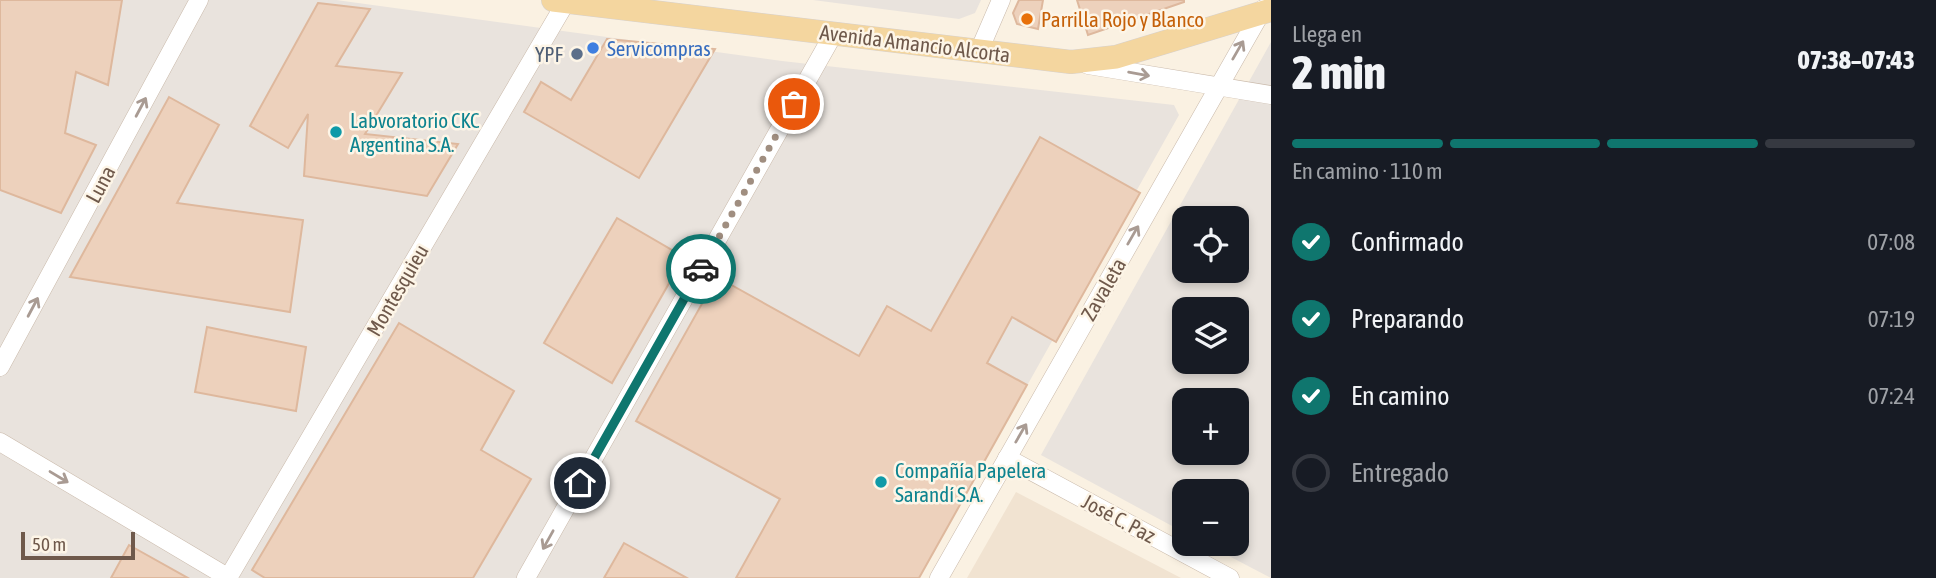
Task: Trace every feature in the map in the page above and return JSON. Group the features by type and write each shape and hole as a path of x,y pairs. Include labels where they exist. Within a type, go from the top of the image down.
{"main road":[{"name":"Avenida Amancio Alcorta","path":"559,1 1071,62 1116,58 1264,6"}],"street":[{"name":"Luna","path":"0,367 199,0"},
{"path":"979,51 1001,0"},
{"name":"Montesquieu","path":"228,578 559,1"},
{"name":"Zavaleta","path":"939,578 1264,6"},
{"path":"526,578 834,33"},
{"path":"1071,62 1271,95"},
{"path":"0,442 228,578"},
{"name":"José C. Paz","path":"1007,458 1230,578"}],"shaded area":[{"path":"0,0 336,0 782,61 1174,105 1179,115 919,578 0,578"},
{"path":"813,0 981,0 975,13 959,19"},
{"path":"1271,42 1271,578 1229,556 1249,556 1249,479 1172,479 1172,526 1041,455 1172,220 1172,283 1249,283 1249,206 1180,206"},
{"path":"1016,492 1181,578 967,578"}],"building":[{"path":"0,0 122,0 108,85 76,72 65,133 96,145 61,213 0,190"},
{"name":"Parrilla Rojo y Blanco","path":"1019,0 1043,0 1038,29 1017,24 1013,13"},
{"path":"1077,0 1184,0 1184,2 1088,35"},
{"name":"Labvoratorio CKC Argentina S.A.","path":"318,3 370,9 336,66 402,73 365,134 458,144 427,196 304,176 308,114 288,148 250,126"},
{"path":"607,39 715,49 639,178 524,112 541,82 571,100"},
{"path":"169,97 219,125 177,203 303,220 290,312 70,277"},
{"path":"1040,137 1140,193 1056,342 1012,317 987,363 1027,385 919,578 736,578 780,499 636,421 717,277 859,356 887,306 931,331"},
{"path":"617,218 684,257 612,383 544,343"},
{"path":"399,323 514,391 481,450 531,479 473,578 265,578 252,570"},
{"path":"207,327 306,347 296,411 195,392"},
{"path":"624,543 687,578 604,578"},
{"path":"129,545 188,578 111,578"}],"way so far":[{"path":"701,269 794,104"}],"place":[{"name":"Parrilla Rojo y Blanco","path":"1027,19"},
{"name":"Servicompras","path":"593,48"},
{"name":"YPF","path":"577,54"},
{"name":"Labvoratorio CKC Argentina S.A.","path":"336,132"},
{"name":"Compañía Papelera Sarandí S.A.","path":"881,482"}],"route":[{"path":"580,483 701,269"}]}
